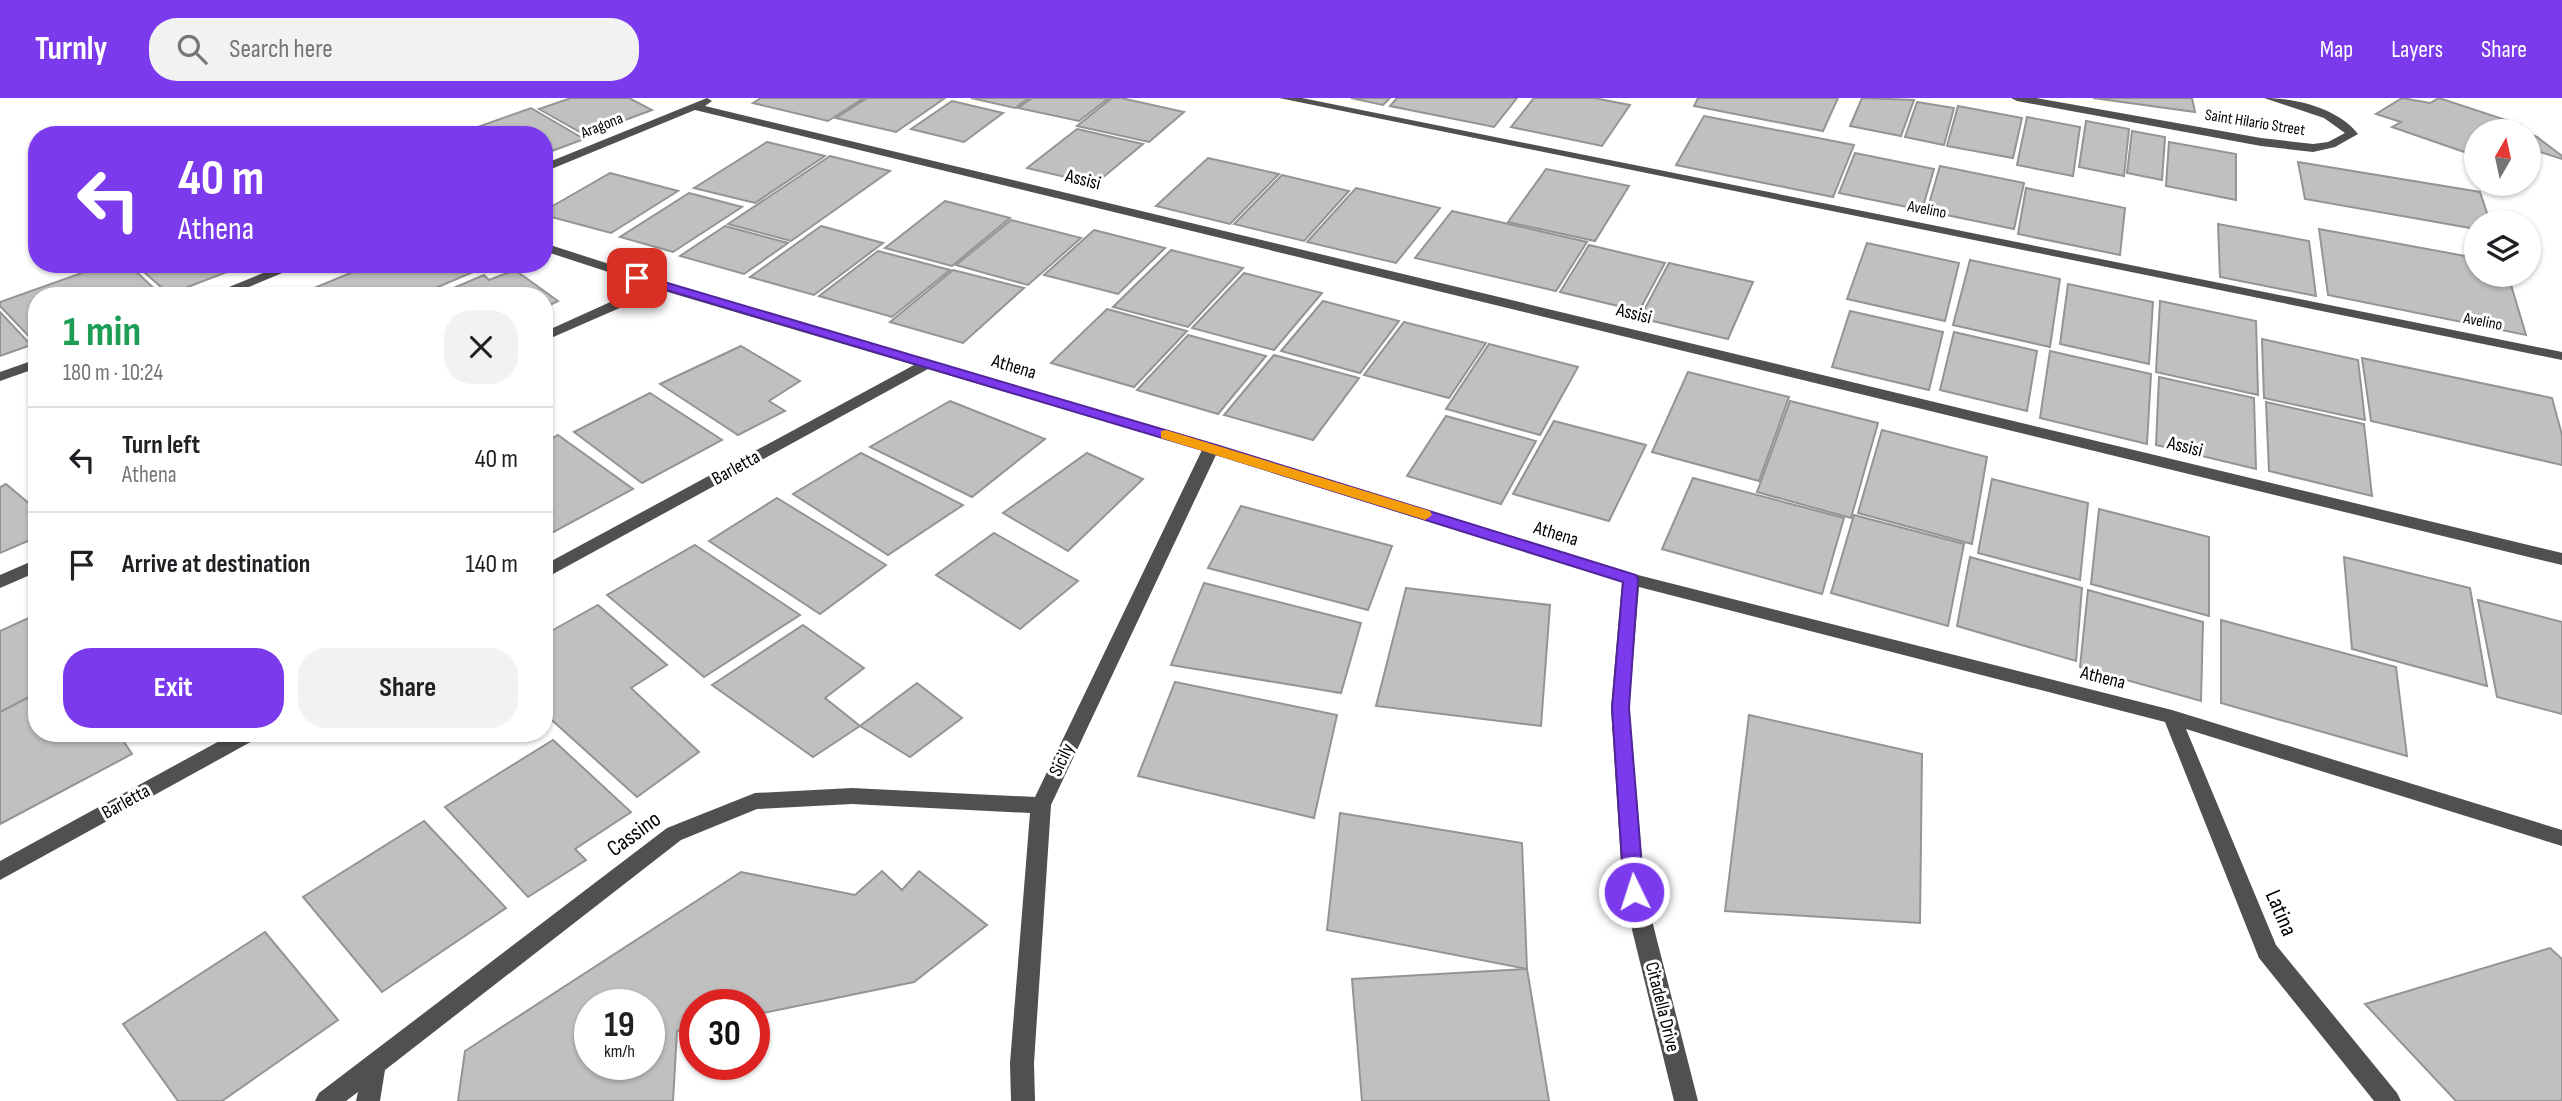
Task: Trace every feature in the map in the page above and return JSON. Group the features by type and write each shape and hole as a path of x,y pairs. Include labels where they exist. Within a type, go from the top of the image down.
{"street":[{"name":"Aragona","path":"553,164 696,107 710,98"},
{"name":"Avelino","path":"1285,98 2562,356"},
{"name":"Saint Hilario Street","path":"2017,98 2313,148 2331,145 2352,134 2348,126 2270,98"},
{"name":"Assisi","path":"696,107 2562,559"},
{"name":"Athena","path":"553,250 660,285 1211,448 1631,579 2172,717 2562,838"},
{"path":"238,287 274,273"},
{"path":"553,333 660,285"},
{"name":"Barletta","path":"553,568 928,363"},
{"path":"0,377 28,366"},
{"name":"Sicily","path":"1023,1101 1022,1063 1041,805 1211,448"},
{"path":"0,582 28,569"},
{"name":"Citadella Drive","path":"1631,579 1620,708 1634,892 1686,1101"},
{"name":"Latina","path":"2172,717 2267,951 2389,1101"},
{"name":"Barletta","path":"0,871 235,742"},
{"name":"Cassino","path":"327,1101 374,1068 674,834 755,801 852,796 1041,805"},
{"path":"368,1101 374,1068"}],"building":[{"path":"571,98 629,98 652,110 585,135 539,109"},
{"path":"761,98 864,98 828,121 753,103"},
{"path":"867,98 945,98 896,132 836,118"},
{"path":"971,98 1029,98 1015,108"},
{"path":"1032,98 1109,98 1079,121 1018,108"},
{"path":"1112,98 1184,112 1149,142 1077,126"},
{"path":"1351,98 1390,98 1383,105"},
{"path":"1397,98 1517,98 1494,127 1390,106"},
{"path":"1534,98 1594,98 1630,105 1602,146 1511,127"},
{"path":"1698,98 1838,98 1823,131 1694,106"},
{"path":"1862,98 1914,100 1901,136 1850,126"},
{"path":"2093,98 2192,98 2195,112"},
{"path":"2402,98 2430,103 2439,98 2503,119 2464,119 2464,152 2392,127 2401,122 2376,114"},
{"path":"952,101 1003,113 964,142 911,129"},
{"path":"1917,102 1954,108 1944,145 1905,137"},
{"path":"1958,106 2022,118 2013,158 1947,146"},
{"path":"531,108 584,139 553,151 553,126 480,126"},
{"path":"1704,116 1854,145 1833,197 1676,165"},
{"path":"2027,117 2080,127 2073,176 2017,165"},
{"path":"2086,121 2129,129 2124,176 2079,167"},
{"path":"1077,129 1143,144 1095,184 1027,168"},
{"path":"2132,131 2165,137 2162,180 2127,173"},
{"path":"2541,140 2562,156 2562,159 2541,152"},
{"path":"767,142 825,156 755,203 694,188"},
{"path":"2169,142 2236,154 2236,200 2166,186"},
{"path":"1855,153 1934,169 1922,210 1839,193"},
{"path":"830,156 890,171 791,241 728,224"},
{"path":"1208,158 1279,174 1230,224 1156,206"},
{"path":"2298,162 2464,189 2464,196 2481,196 2486,210 2464,210 2464,227 2305,199"},
{"path":"1940,166 2024,183 2014,229 1927,211"},
{"path":"1546,169 1629,186 1595,241 1508,222"},
{"path":"610,173 678,191 611,233 553,217 553,206"},
{"path":"1282,175 1349,191 1304,241 1234,224"},
{"path":"1356,188 1440,208 1396,263 1307,242"},
{"path":"2026,188 2125,208 2120,255 2018,234"},
{"path":"689,193 742,207 673,252 620,237"},
{"path":"945,201 1010,218 952,266 885,248"},
{"path":"1452,211 1587,242 1556,291 1415,258"},
{"path":"1011,220 1081,238 1028,285 956,265"},
{"path":"2218,224 2309,241 2316,296 2220,277"},
{"path":"725,226 788,243 744,274 680,256"},
{"path":"821,226 883,243 814,295 750,277"},
{"path":"2319,229 2464,256 2464,287 2512,287 2526,335 2328,295"},
{"path":"1094,230 1165,248 1118,294 1044,275"},
{"path":"1867,243 1959,263 1945,321 1847,299"},
{"path":"1589,245 1665,263 1639,311 1560,292"},
{"path":"1171,250 1243,268 1188,327 1113,307"},
{"path":"878,251 950,270 892,317 819,296"},
{"path":"1970,260 2060,279 2050,347 1953,325"},
{"path":"1669,263 1753,282 1728,339 1640,318"},
{"path":"953,270 1024,288 963,343 890,322"},
{"path":"82,273 138,273 152,287 42,287"},
{"path":"145,273 224,273 187,287 161,287"},
{"path":"350,273 471,273 438,287 317,287"},
{"path":"507,273 519,273 539,287 456,287 484,275 489,280"},
{"path":"1244,273 1322,293 1274,350 1192,328"},
{"path":"2068,284 2153,302 2149,364 2060,344"},
{"path":"28,292 28,336 0,306 0,302"},
{"path":"1323,301 1399,321 1360,373 1281,351"},
{"path":"2160,301 2256,321 2258,395 2156,372"},
{"path":"1107,309 1187,331 1134,387 1051,363"},
{"path":"1850,311 1943,332 1929,390 1832,367"},
{"path":"0,312 28,342 28,346 0,356"},
{"path":"1404,322 1486,343 1449,398 1364,375"},
{"path":"1954,332 2037,351 2027,411 1940,390"},
{"path":"1188,335 1266,356 1218,414 1137,390"},
{"path":"2262,339 2358,360 2365,420 2264,398"},
{"path":"1489,344 1578,367 1540,435 1446,409"},
{"path":"741,346 800,381 769,401 785,411 738,435 660,384"},
{"path":"2050,351 2151,374 2147,444 2040,418"},
{"path":"1274,355 1359,378 1313,440 1224,415"},
{"path":"2362,358 2552,398 2562,435 2562,465 2371,421"},
{"path":"1688,372 1789,397 1759,481 1652,452"},
{"path":"2159,377 2254,398 2256,469 2156,445"},
{"path":"650,393 722,440 642,483 574,432"},
{"path":"950,401 1045,439 972,497 870,447"},
{"path":"1790,401 1878,423 1851,518 1757,492"},
{"path":"2266,402 2364,424 2372,496 2269,471"},
{"path":"1446,416 1536,441 1501,504 1407,476"},
{"path":"1554,421 1646,445 1609,521 1513,494"},
{"path":"1882,430 1987,457 1972,544 1858,513"},
{"path":"558,435 633,489 553,532 553,438"},
{"path":"861,453 963,505 888,555 793,494"},
{"path":"1087,453 1143,479 1068,551 1003,513"},
{"path":"1693,478 1844,518 1822,594 1662,549"},
{"path":"1992,479 2088,503 2080,580 1978,553"},
{"path":"6,484 28,502 28,541 0,553 0,487"},
{"path":"777,498 886,565 820,614 709,541"},
{"path":"1241,506 1392,546 1368,610 1208,568"},
{"path":"2099,509 2209,537 2209,616 2091,584"},
{"path":"1854,515 1964,544 1948,626 1831,593"},
{"path":"994,533 1078,581 1020,629 936,575"},
{"path":"695,545 800,615 704,677 607,595"},
{"path":"1970,557 2082,588 2076,661 1957,626"},
{"path":"2344,557 2470,588 2487,686 2352,649"},
{"path":"1204,583 1361,623 1341,693 1171,665"},
{"path":"1406,588 1550,605 1541,726 1376,706"},
{"path":"2088,590 2203,622 2201,701 2080,667"},
{"path":"2478,600 2562,622 2562,714 2497,697"},
{"path":"598,605 667,665 631,688 699,752 637,797 553,721 553,630"},
{"path":"28,618 28,698 0,712 0,631"},
{"path":"2221,620 2396,667 2407,756 2221,703"},
{"path":"803,625 864,668 825,698 860,726 813,757 712,685"},
{"path":"1175,682 1337,715 1314,818 1138,776"},
{"path":"917,683 962,718 910,757 860,726"},
{"path":"28,698 28,742 124,742 132,754 0,824 0,712"},
{"path":"1749,715 1922,754 1920,923 1725,911"},
{"path":"553,740 631,812 575,849 586,860 528,897 445,807"},
{"path":"1340,813 1522,843 1527,969 1327,930"},
{"path":"424,821 506,908 382,992 303,897"},
{"path":"882,871 902,890 919,871 987,925 914,982 770,1012 770,989 679,989 679,1031 673,1101 458,1101 465,1051 741,872 855,895"},
{"path":"265,932 338,1020 222,1101 178,1101 123,1024"},
{"path":"2550,948 2562,959 2562,1101 2456,1101 2365,1004"},
{"path":"1527,969 1549,1101 1362,1101 1352,979"}],"slow traffic":[{"path":"1166,435 1425,515"}],"route":[{"path":"637,278 1211,448 1631,579 1620,708 1634,892"}]}
